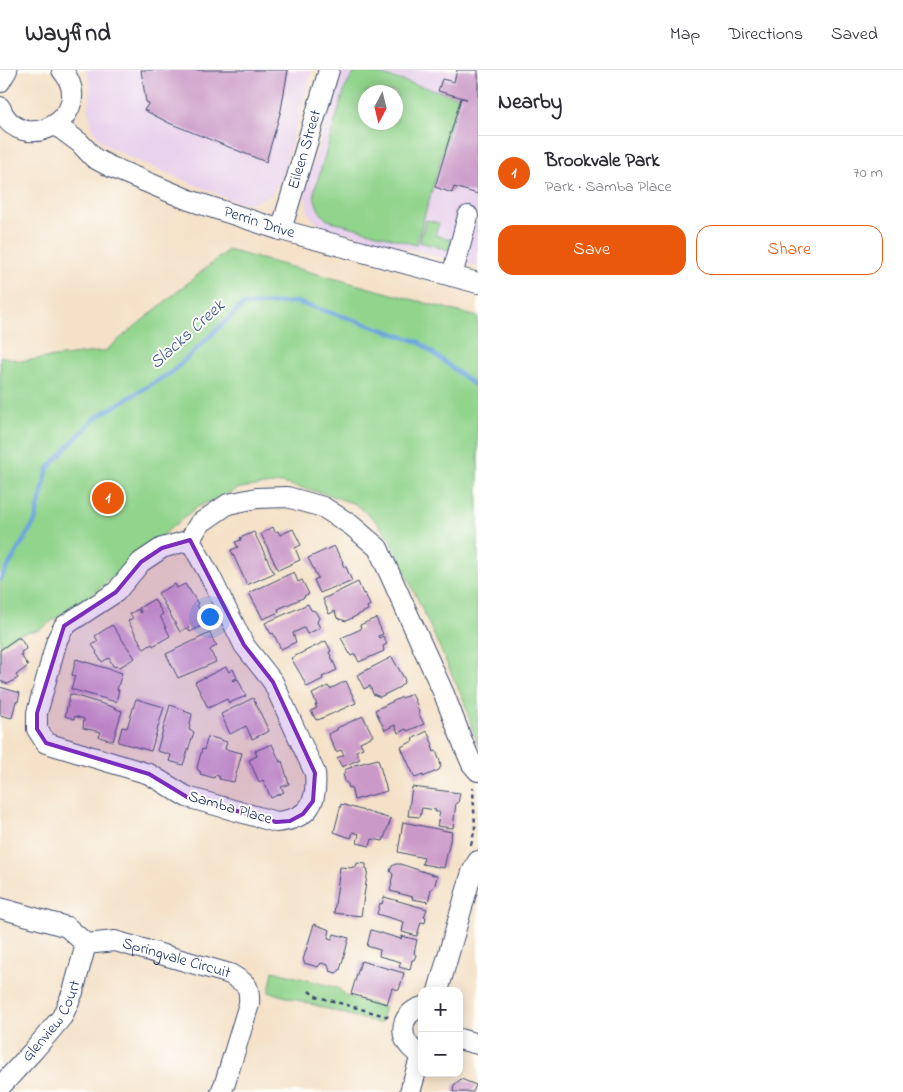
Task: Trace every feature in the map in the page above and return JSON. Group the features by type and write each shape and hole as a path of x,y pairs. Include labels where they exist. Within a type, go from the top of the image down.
{"street":[{"path":"0,107 6,118 18,128 41,131 56,125 66,115 71,102 71,88 62,70"},
{"name":"Eileen Street","path":"281,230 329,70"},
{"name":"Perrin Drive","path":"56,125 80,143 94,158 189,200 281,230 478,283"},
{"path":"452,276 468,216"},
{"path":"190,540 199,524 228,504 257,498 287,497 323,507 351,525 378,548 444,694 472,764 478,771"},
{"name":"Samba Place","path":"190,540 244,645 273,682 315,773 316,785 313,801 303,814 290,821 276,822 187,797 149,774 46,743 37,728 37,713 57,640 64,626 116,592 140,562 162,548 190,540"},
{"path":"439,987 472,872 478,861"},
{"path":"0,908 66,927 86,944"},
{"name":"Springvale Circuit","path":"86,944 115,941 230,974 245,983 250,992 249,1004 221,1092"},
{"name":"Glenview Court","path":"0,1087 62,1017 73,992 86,944"},
{"path":"418,1009 410,1014 405,1021 403,1029 407,1045 418,1054"},
{"path":"463,1040 478,1044"},
{"path":"410,1092 418,1065"}],"path":[{"path":"309,991 315,996 395,1019"}],"highlighted area":[{"path":"190,540 244,645 273,682 315,773 313,801 303,814 290,821 276,822 187,797 149,774 46,743 37,729 37,713 64,626 116,592 141,562 162,548"}],"shaded area":[{"path":"86,70 312,70 281,179 272,194 259,201 249,203 236,202 129,157 99,139 93,129 88,112 90,84"},
{"path":"343,70 478,70 478,267 322,226 313,220 308,212 305,196 338,79"}],"green space":[{"path":"359,70 365,70 459,97 416,245 327,220 316,204 314,192 345,88 353,75"},
{"path":"426,220 439,223 435,235 452,240 449,250 419,242"},
{"path":"228,250 478,317 478,747 464,701 390,539 374,519 355,504 323,493 281,483 240,488 197,507 99,589 39,630 16,635 0,646 0,356 21,361 105,351"},
{"path":"273,971 338,988 346,996 385,1007 380,1024 269,992"}],"building":[{"path":"141,70 288,70 281,110 266,162 169,123 144,110 149,103 146,102"},
{"path":"457,70 478,70 478,194 454,187 452,193 435,187 461,98 467,99 438,91 442,79 454,82"},
{"path":"273,527 275,532 278,531 280,535 293,529 301,545 295,548 300,560 278,570 261,534"},
{"path":"254,532 274,573 247,585 231,550 238,547 235,542 241,540 240,538"},
{"path":"334,546 352,581 320,593 314,580 318,578 308,558"},
{"path":"294,572 298,582 302,580 309,594 278,609 279,612 263,619 249,593"},
{"path":"358,582 370,605 367,607 368,610 346,621 337,618 335,611 329,614 323,599"},
{"path":"175,584 177,588 185,584 207,623 190,632 188,627 180,632 158,593"},
{"path":"154,599 163,614 160,616 170,636 144,649 128,621 133,618 130,614 138,609 140,613 139,608"},
{"path":"308,604 319,618 317,622 320,628 307,634 304,628 293,633 296,642 281,649 273,633 271,634 265,623"},
{"path":"376,618 383,634 378,636 379,638 383,636 387,644 383,646 384,651 359,662 355,654 351,656 341,638 361,629 360,625"},
{"path":"112,625 135,658 120,667 113,666 109,658 102,662 92,645 98,641 95,636"},
{"path":"210,633 217,645 210,650 216,662 178,678 166,654"},
{"path":"17,638 20,638 25,646 26,649 21,652 21,655 28,666 16,675 18,678 8,684 0,681 0,650"},
{"path":"326,641 337,670 307,687 291,658"},
{"path":"392,657 405,680 404,683 380,697 373,694 370,686 364,689 357,675"},
{"path":"76,659 122,673 116,702 71,689 75,676 72,675"},
{"path":"226,667 229,672 233,669 237,678 232,680 238,679 246,696 229,703 227,699 208,708 195,682"},
{"path":"346,681 356,703 316,720 311,711 317,708 312,694 328,686 330,689"},
{"path":"0,687 20,693 12,718 0,715"},
{"path":"70,694 122,711 113,741 99,737 101,732 83,728 84,719 75,716 74,719 65,716"},
{"path":"412,694 424,724 398,733 395,725 385,730 375,710"},
{"path":"253,698 269,731 252,739 246,726 230,734 221,714"},
{"path":"136,699 164,707 151,751 118,742 122,727 127,728"},
{"path":"170,705 192,714 189,730 194,732 183,765 169,761 171,755 157,751"},
{"path":"363,716 373,736 360,742 363,748 356,751 360,759 342,767 337,758 344,755 341,750 336,752 328,734"},
{"path":"427,731 441,766 439,770 423,777 423,775 415,778 401,747"},
{"path":"208,736 227,742 225,749 242,753 234,782 219,779 220,777 215,775 214,778 200,774 201,772 197,768"},
{"path":"272,744 280,762 282,761 289,784 281,787 284,792 271,798 263,780 259,782 249,760 257,756 255,751"},
{"path":"378,759 387,791 354,800 351,787 349,788 345,782 344,770 351,766"},
{"path":"412,787 460,793 458,803 456,803 453,828 437,826 440,812 435,812 436,810 422,808 420,817 408,816"},
{"path":"341,804 391,819 383,841 372,839 370,846 357,843 359,834 353,832 351,838 334,832"},
{"path":"403,822 452,832 444,868 422,864 424,858 398,852"},
{"path":"357,863 366,864 366,869 368,869 361,916 334,913 340,867 352,868 356,867"},
{"path":"396,864 437,876 428,902 412,899 413,897 390,891 393,874 390,871 392,866"},
{"path":"384,897 427,909 424,917 426,917 425,923 421,922 417,936 402,932 404,922 377,914"},
{"path":"314,924 330,930 328,938 332,939 334,934 349,938 340,970 336,973 330,971 328,965 321,963 318,967 304,963 303,960"},
{"path":"371,930 401,939 402,936 417,940 414,953 416,955 414,960 412,960 410,970 399,967 401,962 379,956 380,950 367,946"},
{"path":"361,961 404,973 399,990 392,988 387,1004 351,994"},
{"path":"461,1079 476,1085 473,1092 453,1092 454,1085"}],"waterway":[{"name":"Slacks Creek","path":"0,580 35,521 48,468 95,418 172,372 243,305 296,302 419,342 478,388"}],"place":[{"name":"Brookvale Park","path":"108,498"}]}
